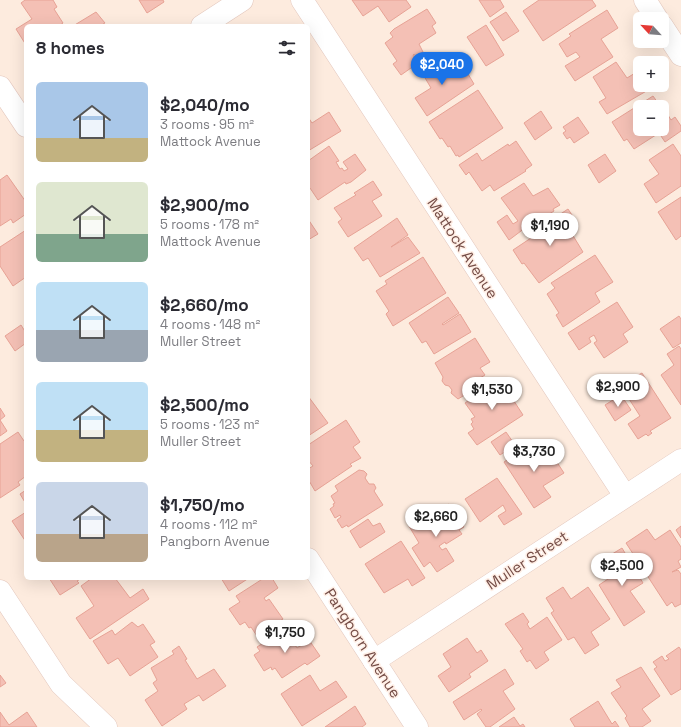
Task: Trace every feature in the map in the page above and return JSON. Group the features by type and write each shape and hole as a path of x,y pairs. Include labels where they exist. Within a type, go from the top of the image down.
{"street":[{"path":"205,24 242,0"},
{"name":"Mattock Avenue","path":"302,0 625,496"},
{"path":"645,0 653,12"},
{"path":"669,37 681,55"},
{"path":"0,87 24,123"},
{"name":"Muller Street","path":"374,660 681,460"},
{"name":"Pangborn Avenue","path":"310,562 417,727"},
{"path":"0,591 61,684 106,727"}],"building":[{"path":"25,0 53,0 57,7 54,9 63,23 24,24 32,19 21,3"},
{"path":"139,0 163,0 164,2 147,13"},
{"path":"352,0 406,0 411,7 389,22 378,6 363,16"},
{"path":"479,0 500,0 504,7 490,17"},
{"path":"539,0 592,0 596,6 543,41 523,11"},
{"path":"427,9 436,23 432,26 436,33 419,44 423,52 416,57 414,54 413,55 418,63 401,75 393,64 397,61 385,43 393,37 390,33 394,29"},
{"path":"607,10 618,28 601,39 613,57 575,81 565,66 580,57 576,52 567,57 559,44 571,36 569,34"},
{"path":"96,12 105,23 103,24 76,24"},
{"path":"506,12 519,31 503,41 490,22"},
{"path":"24,24 24,42 16,29"},
{"path":"486,25 504,55 486,66 467,37"},
{"path":"444,56 456,75 465,69 474,84 427,116 415,98 431,88 421,71"},
{"path":"616,62 627,78 633,74 633,92 645,92 607,114 599,102 606,98 593,77"},
{"path":"478,90 503,128 459,157 458,155 456,156 450,146 448,147 442,138 440,139 429,122"},
{"path":"653,96 656,100 647,100"},
{"path":"633,109 633,136 654,136 634,149 627,139 624,141 612,122"},
{"path":"541,111 552,128 535,140 524,123"},
{"path":"329,112 341,131 310,150 310,120 312,123"},
{"path":"578,117 589,133 574,143 570,137 567,139 563,133 566,131 563,127"},
{"path":"669,117 671,120 675,117 681,126 681,131 665,142 661,136 669,136"},
{"path":"516,141 532,165 525,170 526,171 494,191 490,185 482,191 469,172 466,175 459,165 477,153 482,161 508,144 509,146"},
{"path":"673,144 681,156 681,186 656,203 644,184 659,174 649,160"},
{"path":"329,146 339,161 336,162 340,169 342,168 344,171 348,169 343,162 355,154 366,170 351,182 346,184 345,182 318,200 310,188 310,160"},
{"path":"605,154 616,171 599,183 588,165"},
{"path":"7,175 24,199 24,215 13,223 11,219 0,226 0,180"},
{"path":"373,181 382,195 372,201 382,216 348,237 338,222 342,219 334,208 356,195 354,193"},
{"path":"524,183 533,196 548,188 560,205 543,218 541,216 509,240 497,222 507,215 513,224 518,221 501,198"},
{"path":"681,197 681,236 676,240 658,212"},
{"path":"568,209 576,221 572,234 583,252 539,283 524,263 522,264 513,250 546,228 544,225"},
{"path":"397,218 408,235 391,247 408,237 420,253 380,277 368,258 363,261 354,248"},
{"path":"310,222 318,234 310,239"},
{"path":"24,231 24,278 13,286 0,266 0,247"},
{"path":"595,255 613,282 595,293 600,302 563,327 556,315 559,313 547,294 555,288 551,283"},
{"path":"423,257 446,293 393,326 386,314 389,311 376,291 387,284 385,281"},
{"path":"448,297 459,313 442,324 443,325 460,314 471,332 434,354 426,341 422,343 409,323"},
{"path":"617,302 633,327 623,334 628,342 604,358 594,343 597,341 594,335 589,338 591,342 579,350 568,333"},
{"path":"679,316 681,319 681,343 673,348 660,329"},
{"path":"21,325 24,330 24,344 15,351 5,336"},
{"path":"475,338 490,362 480,368 485,375 480,378 483,384 458,399 451,393 452,390 449,386 445,385 442,381 443,377 435,363"},
{"path":"679,346 681,349 681,405 661,375 674,365 667,354"},
{"path":"642,373 671,418 650,431 652,433 648,436 646,434 638,439 628,424 640,416 622,388 632,382 631,379"},
{"path":"502,378 514,396 512,398 523,415 477,445 468,433 474,429 471,424 473,422 471,419 475,417 465,403"},
{"path":"621,395 631,410 615,421 605,405"},
{"path":"310,399 328,423 310,435"},
{"path":"0,408 5,416 0,420"},
{"path":"0,420 7,431 0,436"},
{"path":"346,420 360,442 353,447 361,458 350,464 352,466 315,491 310,482 310,468 313,466 310,462 310,444"},
{"path":"18,432 24,441 24,478 18,482 20,485 0,498 0,444"},
{"path":"506,432 515,445 500,455 491,442"},
{"path":"545,444 564,473 543,486 551,497 534,508 504,462 526,447 530,454"},
{"path":"359,470 364,471 367,474 365,478 369,484 374,484 376,488 374,491 383,505 348,527 347,525 342,528 337,520 341,517 340,515 335,518 330,509 335,503 331,496 338,491 335,486"},
{"path":"497,478 522,514 504,525 498,516 506,511 503,505 480,522 465,499"},
{"path":"24,491 24,501 20,494"},
{"path":"449,504 464,527 459,530 462,534 446,544 445,542 439,546 442,550 446,548 454,561 437,572 430,562 424,567 412,548 419,543 409,526 425,516 429,522 444,512 442,509"},
{"path":"24,513 24,539 12,521"},
{"path":"368,519 373,526 380,523 385,532 360,548 350,531"},
{"path":"681,526 681,538 676,530"},
{"path":"647,529 655,540 670,530 681,547 681,559 678,561 681,567 672,572 678,570 681,574 681,604 675,607 672,602 667,606 626,543"},
{"path":"401,541 425,578 412,586 408,579 384,593 365,564"},
{"path":"622,548 643,583 630,591 645,612 624,626 599,585 614,575 604,559"},
{"path":"50,580 79,580 77,581 79,583 60,595"},
{"path":"89,580 116,580 130,598 143,589 149,599 90,639 76,618 94,606 81,586"},
{"path":"222,580 246,580 229,591"},
{"path":"261,580 273,580 278,588 264,598 266,601 269,599 283,619 257,636 251,627 249,628 245,622 240,625 229,609 240,602 236,596"},
{"path":"563,587 571,599 588,587 610,619 591,632 599,645 585,654 574,637 568,640 551,613 554,611 546,598"},
{"path":"523,613 529,622 527,624 530,629 547,617 562,640 544,652 549,660 536,669 530,660 527,662 520,651 523,649 505,624"},
{"path":"132,622 138,627 143,624 155,642 150,645 158,657 130,676 118,658 108,664 93,641 112,630 115,635"},
{"path":"285,629 297,648 309,640 320,656 307,665 305,663 282,678 275,668 272,670 271,667 264,671 254,655 260,651 257,647"},
{"path":"467,638 477,653 481,650 488,661 469,674 471,677 449,692 438,676 451,667 443,654"},
{"path":"179,646 187,659 185,660 197,679 214,669 226,686 203,701 199,695 184,704 187,709 162,726 145,700 158,691 153,683 157,680 151,668 174,654 172,651"},
{"path":"679,647 681,650 681,689 671,695 654,669 657,667 653,662 662,656 665,661 669,659 666,656"},
{"path":"641,667 660,696 642,709 651,721 642,727 630,727 625,718 627,716 611,693 621,687 616,680"},
{"path":"505,669 514,684 503,691 515,709 490,727 486,727 477,714 482,710 481,709 464,720 453,702"},
{"path":"0,675 6,683 0,687"},
{"path":"310,675 320,691 336,681 347,697 302,726 281,694"},
{"path":"598,701 612,724 615,721 619,727 575,727 570,719"},
{"path":"355,706 366,724 362,727 325,727"},
{"path":"0,712 9,725 27,712 37,727 0,727"},
{"path":"514,717 520,726 523,724 525,727 499,727"}]}
